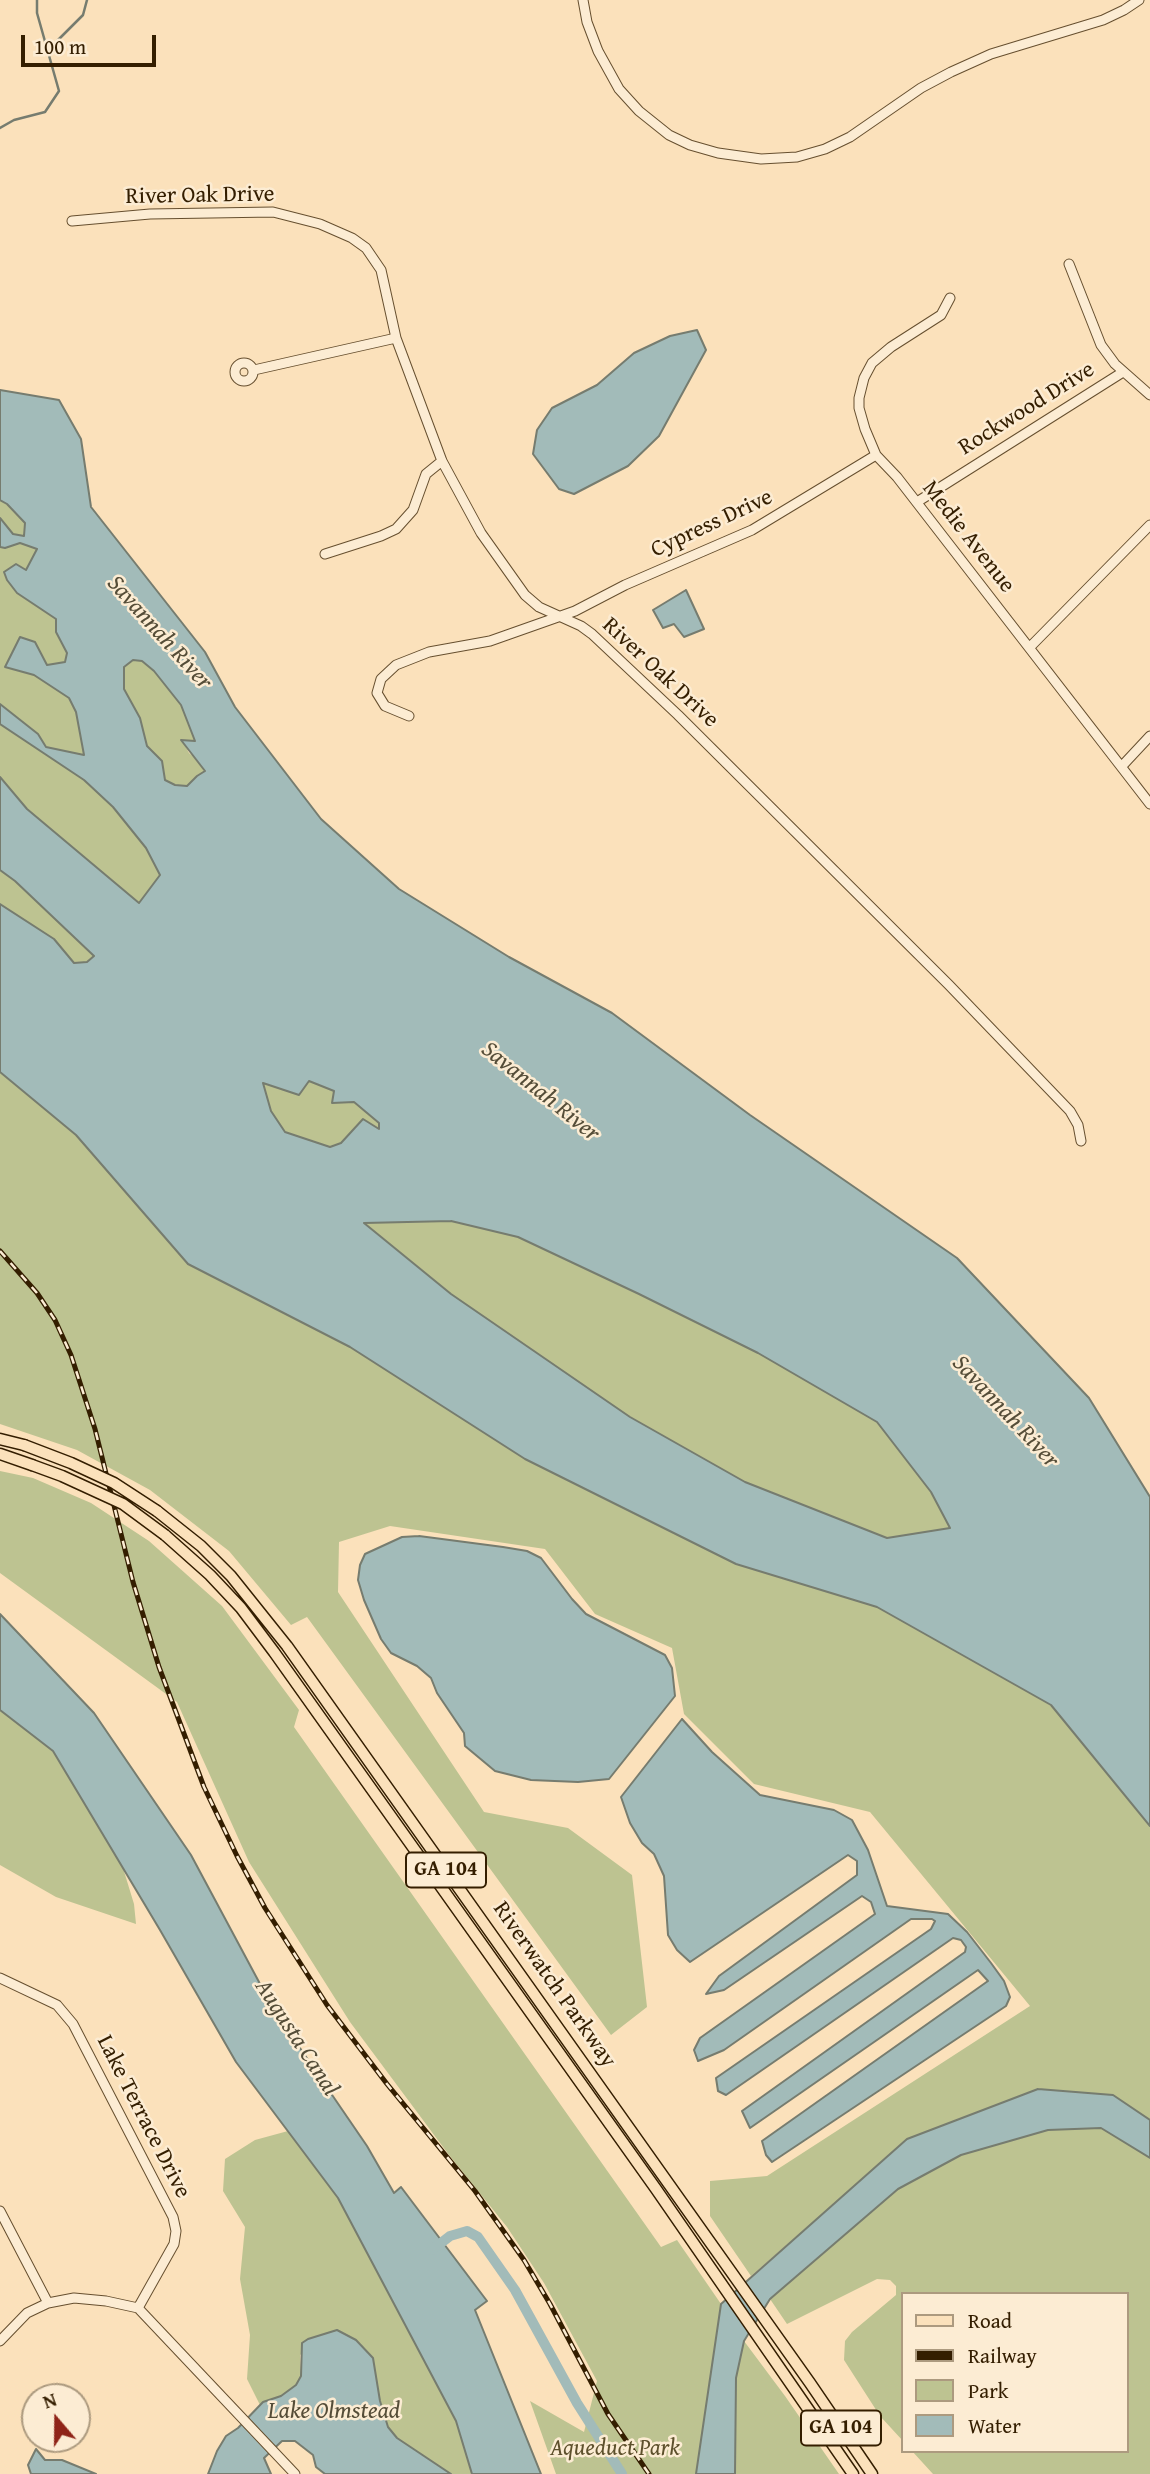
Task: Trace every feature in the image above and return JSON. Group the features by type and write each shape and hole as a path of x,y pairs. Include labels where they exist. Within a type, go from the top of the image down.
{"main road":[{"name":"Riverwatch Parkway","path":"0,1439 71,1463 114,1483 157,1511 201,1546 261,1611 714,2247 872,2474"},
{"name":"Riverwatch Parkway","path":"0,1454 62,1476 122,1504 165,1535 210,1574 241,1608 707,2263 853,2474"}],"street":[{"path":"583,0 587,22 598,51 619,89 639,111 669,135 690,145 718,153 761,159 797,157 825,149 850,137 920,88 951,72 991,54 1103,20 1139,0"},
{"name":"River Oak Drive","path":"72,221 150,214 273,212 320,224 352,238 372,255 381,270 388,293 396,338 442,461 481,533 532,602 582,626 635,672 949,985 1070,1111 1078,1125 1081,1141"},
{"path":"1069,264 1101,345 1123,372 1150,395"},
{"name":"Medie Avenue","path":"950,299 941,315 891,347 869,369 861,388 859,408 865,429 876,455 1030,647 1150,804"},
{"path":"254,370 396,338"},
{"name":"Rockwood Drive","path":"916,502 1123,372"},
{"name":"Cypress Drive","path":"409,716 385,706 377,693 381,679 396,665 429,652 490,641 559,617 752,530 876,455"},
{"path":"325,554 396,529 413,510 426,474 442,461"},
{"path":"1030,647 1150,525"},
{"path":"1122,766 1150,736"},
{"name":"Lake Terrace Drive","path":"0,1978 57,2005 73,2024 173,2217 176,2231 174,2244 138,2308"},
{"path":"0,2211 48,2303"},
{"path":"0,2341 27,2314 48,2303 74,2298 138,2308 295,2474"}],"green space":[{"path":"0,500 25,523 24,536 13,534 0,518"},
{"path":"19,543 37,549 17,593 56,619 56,632 67,653 65,662 47,665 35,642 19,643 6,667 34,675 69,698 76,712 84,755 46,747 38,734 0,704 0,547"},
{"path":"133,660 142,661 154,671 181,705 195,742 182,740 205,772 187,786 175,785 165,780 162,762 147,746 140,718 124,689 124,667"},
{"path":"0,724 84,780 113,807 146,848 160,875 139,903 27,809 0,777"},
{"path":"0,870 94,956 87,962 74,963 54,939 0,904"},
{"path":"0,1072 76,1135 188,1264 350,1347 525,1459 736,1564 877,1607 1051,1705 1150,1826 1150,2120 1113,2095 1038,2089 908,2139 751,2276 710,2216 710,2181 767,2176 1030,2006 870,1812 754,1784 684,1714 672,1648 595,1614 545,1549 390,1526 339,1542 338,1592 484,1812 568,1828 632,1875 647,2007 611,2035 307,1617 291,1625 229,1551 150,1490 77,1450 0,1424"},
{"path":"309,1080 334,1091 332,1102 354,1102 379,1123 379,1130 363,1119 341,1143 330,1147 285,1132 271,1111 263,1082 299,1095"},
{"path":"451,1221 518,1237 639,1294 758,1353 877,1422 931,1492 950,1528 887,1539 745,1482 630,1417 451,1294 363,1223"},
{"name":"Aqueduct Park","path":"0,1471 33,1478 91,1503 149,1541 222,1606 299,1710 294,1727 661,2247 677,2240 721,2304 696,2474 556,2474 530,2401 584,2432 597,2381 544,2283 507,2227 449,2155 350,2022 249,1862 177,1702 0,1573"},
{"path":"0,1710 53,1751 123,1868 134,1904 136,1924 56,1897 0,1865"},
{"path":"1101,2128 1150,2158 1150,2474 933,2474 914,2453 1129,2453 1129,2292 902,2292 902,2440 880,2416 844,2360 845,2341 896,2295 896,2286 890,2280 877,2279 787,2324 770,2299 898,2189 961,2155 1048,2130"},
{"path":"288,2131 338,2198 456,2421 472,2474 451,2474 397,2438 388,2427 380,2401 373,2358 337,2330 323,2335 300,2355 301,2376 296,2385 281,2396 260,2405 247,2379 250,2335 240,2279 245,2227 223,2191 225,2159 255,2140"},
{"path":"744,2341 839,2474 735,2474 736,2378"}],"water":[{"path":"697,330 706,350 659,436 628,466 574,494 559,489 533,454 537,430 552,408 597,385 634,353 670,336"},
{"name":"Savannah River","path":"0,390 59,400 81,439 91,507 205,652 235,707 321,819 399,889 509,957 612,1013 750,1115 957,1258 1089,1398 1150,1497 1150,1826 1051,1705 877,1607 736,1564 525,1459 350,1347 188,1264 76,1135 0,1072 0,904 54,939 74,963 87,962 94,956 0,870 0,777 27,809 139,903 160,875 146,848 113,807 84,780 0,724 0,704 38,734 46,747 84,755 76,712 69,698 34,675 5,667 20,637 35,642 47,665 65,662 67,653 56,632 56,619 17,593 7,580 4,572 16,564 26,570 37,549 20,543 0,547 0,518 13,534 24,536 25,523 0,500","holes":["133,660 142,661 154,671 181,705 195,741 181,740 205,771 187,786 175,785 165,780 162,761 147,746 140,718 124,689 124,667","309,1081 334,1091 332,1103 354,1102 379,1123 379,1129 363,1119 341,1143 330,1147 285,1132 271,1111 263,1083 299,1095","451,1221 518,1237 758,1353 877,1422 931,1492 950,1528 887,1538 745,1482 630,1417 451,1294 364,1223"]},
{"path":"686,590 704,629 684,637 674,624 663,628 653,610"},
{"path":"419,1536 527,1551 541,1558 586,1614 665,1655 672,1668 675,1696 609,1779 578,1782 531,1780 495,1771 465,1746 464,1733 437,1693 431,1678 417,1666 391,1653 381,1639 364,1600 358,1580 360,1565 365,1554 402,1537"},
{"path":"0,1614 94,1713 191,1855 274,2010 367,2146 394,2193 401,2187 487,2301 475,2310 541,2474 472,2474 456,2421 338,2198 236,2062 53,1751 0,1710"},
{"path":"682,1719 712,1752 760,1795 834,1810 852,1820 868,1850 887,1906 948,1914 967,1932 991,1963 1004,1981 1010,1997 1006,2006 772,2162 766,2155 762,2141 988,1981 978,1970 750,2128 742,2111 965,1952 966,1947 961,1940 953,1938 726,2095 718,2091 716,2078 931,1929 935,1921 911,1919 724,2050 698,2061 694,2050 700,2038 875,1914 871,1902 862,1896 724,1990 706,1994 719,1976 857,1875 857,1861 848,1855 690,1962 677,1950 668,1935 664,1876 654,1854 642,1843 630,1823 621,1797"},
{"path":"1038,2089 1113,2095 1150,2120 1150,2158 1101,2128 1048,2130 961,2155 898,2189 770,2299 744,2341 736,2378 735,2474 696,2474 721,2304 907,2139"},
{"name":"Lake Olmstead","path":"337,2330 356,2340 373,2358 380,2401 388,2427 397,2438 451,2474 325,2474 316,2467 313,2455 295,2441 282,2441 264,2458 271,2474 208,2474 226,2436 238,2428 263,2402 281,2396 296,2385 301,2376 302,2343"},
{"path":"34,2453 39,2453 45,2460 62,2460 96,2474 31,2474 28,2465"}],"waterway":[{"path":"0,128 14,120 45,112 59,91 37,13 37,0"},
{"path":"48,50 83,15 87,0"},
{"path":"432,2250 450,2236 467,2231 478,2237 515,2290 577,2403 622,2474"}],"railway":[{"path":"0,1251 37,1293 55,1320 71,1355 95,1429 133,1582 159,1667 204,1787 237,1856 265,1908 327,2005 387,2084 475,2191 524,2260 608,2414 649,2474"}],"water label":[{"name":"Augusta Canal","path":"296,2038"}]}
